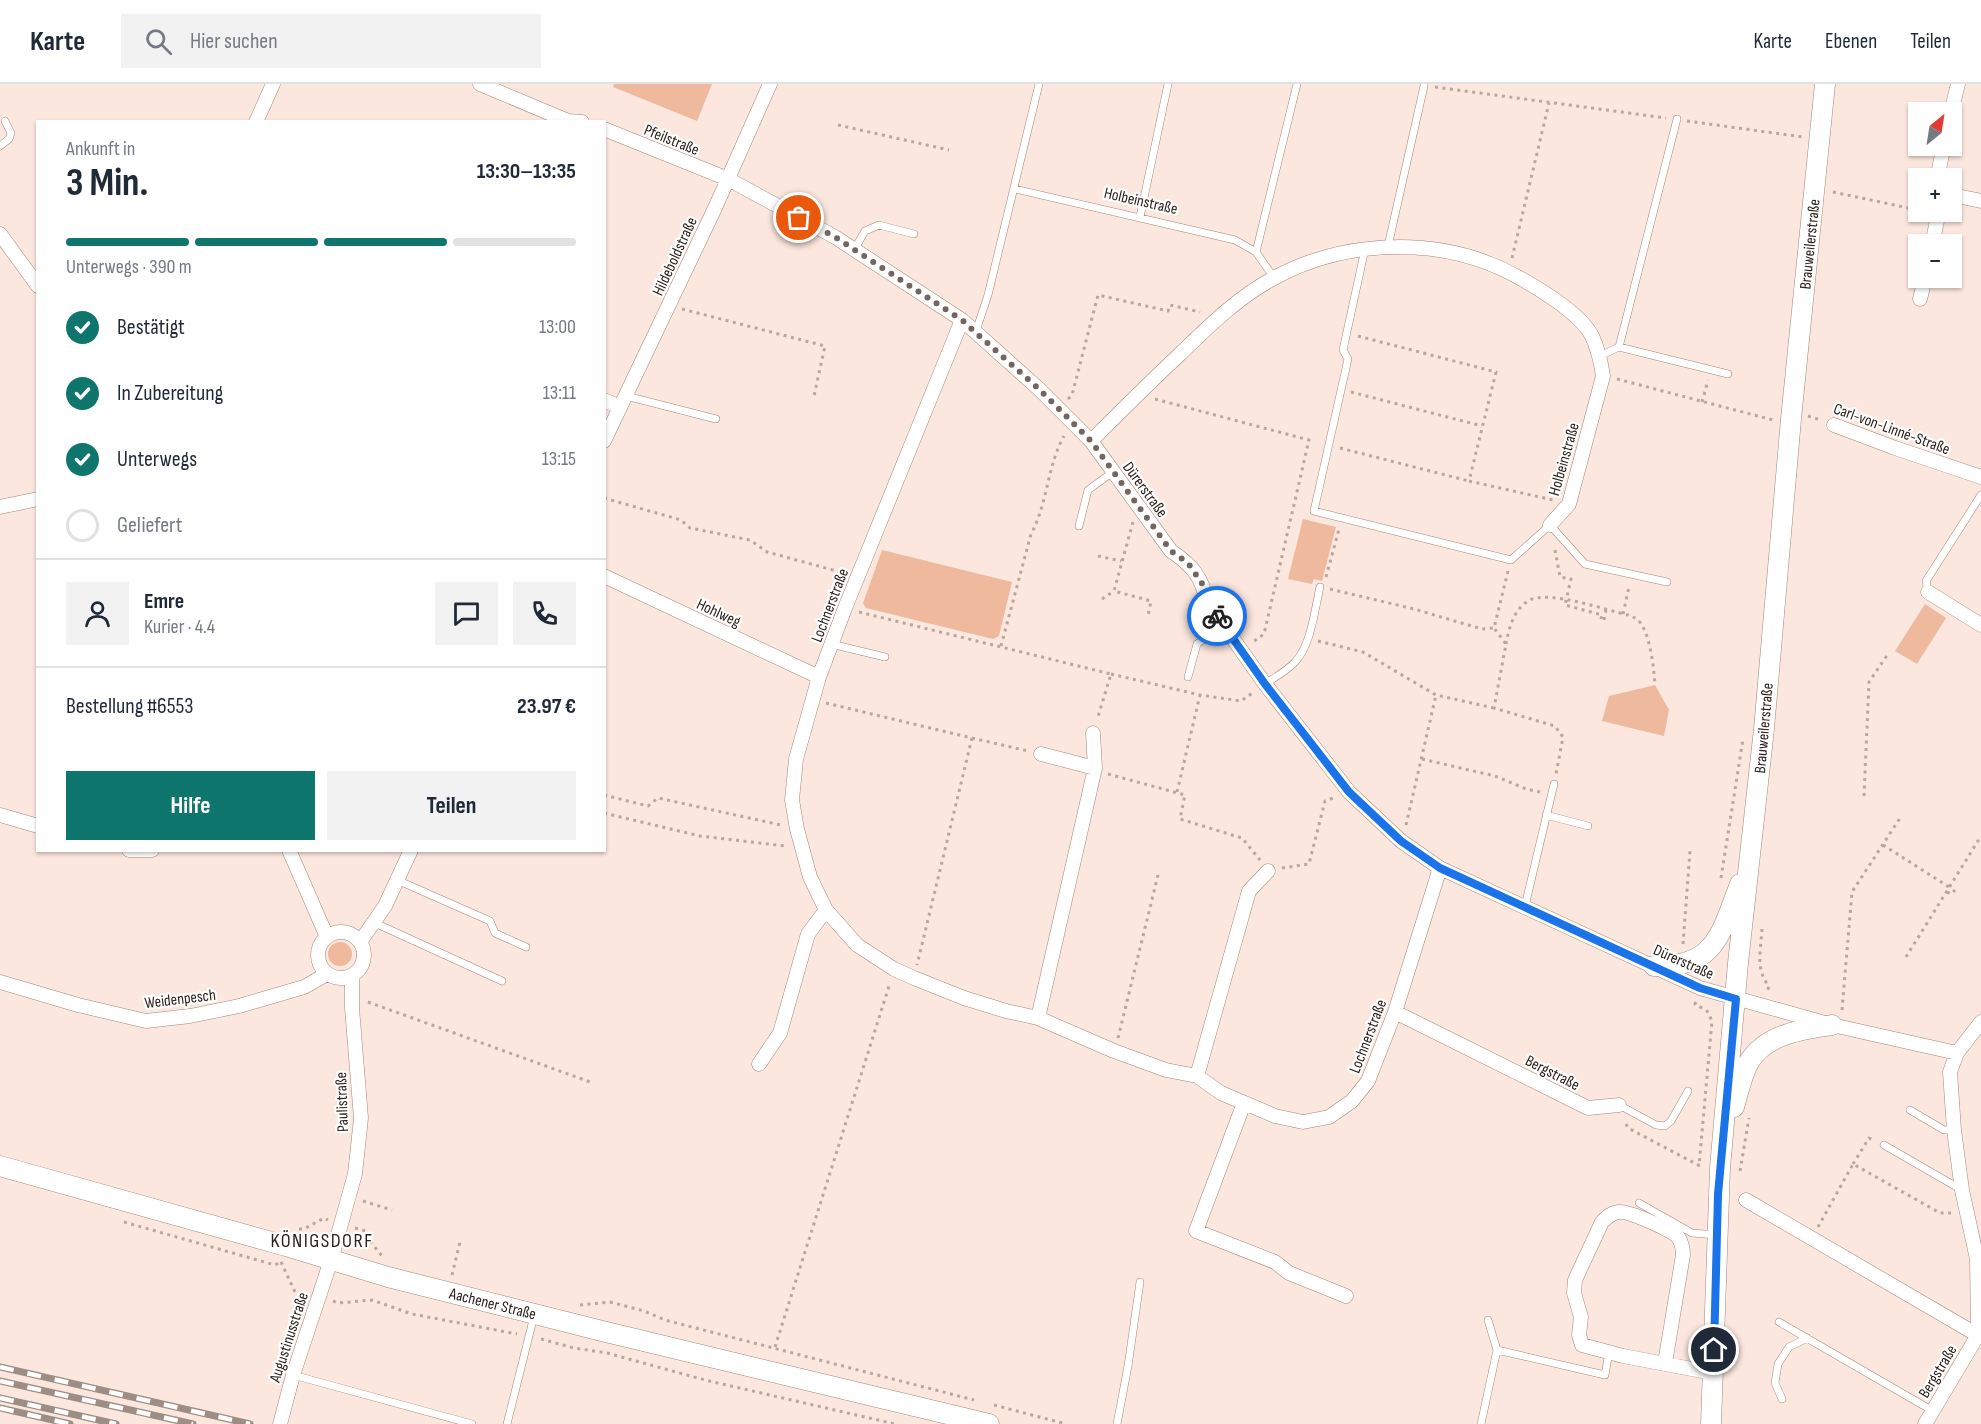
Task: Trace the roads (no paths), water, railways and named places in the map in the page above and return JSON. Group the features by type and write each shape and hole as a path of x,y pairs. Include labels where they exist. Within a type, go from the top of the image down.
{"main road":[{"name":"Brauweilerstraße","path":"1711,1424 1717,1235 1730,1171 1724,1135 1750,856 1796,421 1825,84"},
{"path":"1654,966 1680,965 1696,959 1713,946 1721,932 1750,856"},
{"path":"1724,1135 1749,1063 1763,1047 1790,1033 1835,1025"},
{"name":"Aachener Straße","path":"0,1166 388,1277 989,1424"}],"street":[{"path":"257,120 273,84"},
{"path":"480,84 566,120"},
{"name":"Hildeboldstraße","path":"606,437 669,306 770,84"},
{"path":"1954,102 1958,84"},
{"name":"Pfeilstraße","path":"606,130 728,179"},
{"name":"Dürerstraße","path":"728,179 835,237 962,320 1072,421 1091,441 1171,551 1188,563 1203,585 1207,602 1223,625 1265,684 1349,792 1401,841 1440,868 1700,988 1835,1025 1957,1053"},
{"path":"1962,197 1981,201"},
{"path":"0,234 36,283"},
{"name":"Holbeinstraße","path":"1091,441 1212,323 1236,303 1274,278 1322,258 1365,249 1388,246 1454,253 1488,262 1545,293 1573,314 1592,335 1600,356 1603,376 1569,504 1550,525"},
{"path":"1920,299 1923,288"},
{"name":"Lochnerstraße","path":"962,320 844,608 819,677 796,759 792,800 797,829 810,877 826,910 857,945 894,969 914,978 964,998 1038,1018 1114,1051 1166,1070 1197,1076 1221,1094 1275,1116 1303,1122 1329,1117 1352,1101 1368,1081 1395,1012 1440,868"},
{"path":"606,400 623,402"},
{"name":"Carl-von-Linné-Straße","path":"1834,425 1981,477"},
{"path":"0,507 36,499"},
{"name":"Hohlweg","path":"606,577 819,677"},
{"path":"1928,592 1981,625"},
{"path":"1038,1018 1095,768 1093,733"},
{"path":"1041,754 1095,768"},
{"path":"0,815 36,825"},
{"path":"290,852 327,937"},
{"path":"352,976 340,978 327,974 322,969 317,956 322,942 327,937 341,932 355,937 360,942 375,923 410,852"},
{"path":"1197,1076 1249,891 1268,871"},
{"path":"759,1064 780,1033 808,934 826,910"},
{"name":"Paulistraße","path":"331,1260 355,1174 361,1118 352,996 352,976 358,971 364,957 360,942"},
{"name":"Weidenpesch","path":"0,982 78,1005 146,1021 190,1016 239,1006 304,987 327,974"},
{"name":"Bergstraße","path":"1395,1012 1588,1108 1619,1105"},
{"path":"1980,1336 1979,1255 1962,1190 1954,1130 1950,1072 1957,1053 1981,1022"},
{"path":"1244,1103 1196,1231 1275,1262 1289,1273 1346,1296"},
{"name":"Bergstraße","path":"1746,1200 1980,1336 1925,1424"},
{"path":"1665,1363 1683,1255 1682,1246 1674,1234 1625,1211 1610,1214 1602,1222 1575,1280 1574,1293 1581,1317 1579,1335 1582,1345 1610,1352 1713,1373"},
{"name":"Augustinusstraße","path":"280,1424 285,1400 331,1260"}],"lane":[{"path":"975,332 988,295 1039,84"},
{"path":"1140,217 1168,84"},
{"path":"1256,252 1297,84"},
{"path":"1388,246 1424,86"},
{"path":"1618,347 1677,119"},
{"path":"0,146 9,139 11,133 5,121"},
{"name":"Holbeinstraße","path":"1015,189 1235,240 1256,252 1274,278"},
{"path":"854,250 866,231 879,225 914,234"},
{"name":"Holbeinstraße","path":"1365,249 1343,350 1348,359 1314,511 1511,560 1550,525"},
{"path":"1600,356 1618,347 1728,374"},
{"path":"623,402 716,419"},
{"path":"1079,526 1088,490 1113,472"},
{"path":"1928,592 1926,581 1981,495"},
{"path":"1550,525 1585,564 1667,582"},
{"path":"1265,684 1297,661 1308,639 1322,587"},
{"path":"1188,677 1197,644 1223,625"},
{"path":"831,644 885,657"},
{"path":"1525,906 1554,784"},
{"path":"1546,815 1588,826"},
{"path":"397,880 490,921 495,933 526,947"},
{"path":"375,923 502,981"},
{"path":"1619,1105 1656,1125 1665,1126 1671,1121 1688,1091"},
{"path":"1910,1110 1944,1130 1954,1130"},
{"path":"1884,1145 1962,1190"},
{"path":"1639,1203 1692,1233 1717,1235"},
{"path":"1117,1424 1140,1282"},
{"path":"507,1424 534,1313"},
{"path":"1481,1424 1497,1350 1488,1320"},
{"path":"1779,1322 1933,1411"},
{"path":"1782,1399 1775,1383 1778,1364 1789,1347 1807,1338"},
{"path":"1497,1350 1605,1375 1610,1352"},
{"path":"293,1375 472,1424"}],"railway":[{"path":"0,1367 250,1424"},
{"path":"0,1381 193,1424"},
{"path":"0,1398 116,1424"},
{"path":"0,1408 70,1424"}],"district":[{"name":"KÖNIGSDORF","path":"322,1240"}]}
